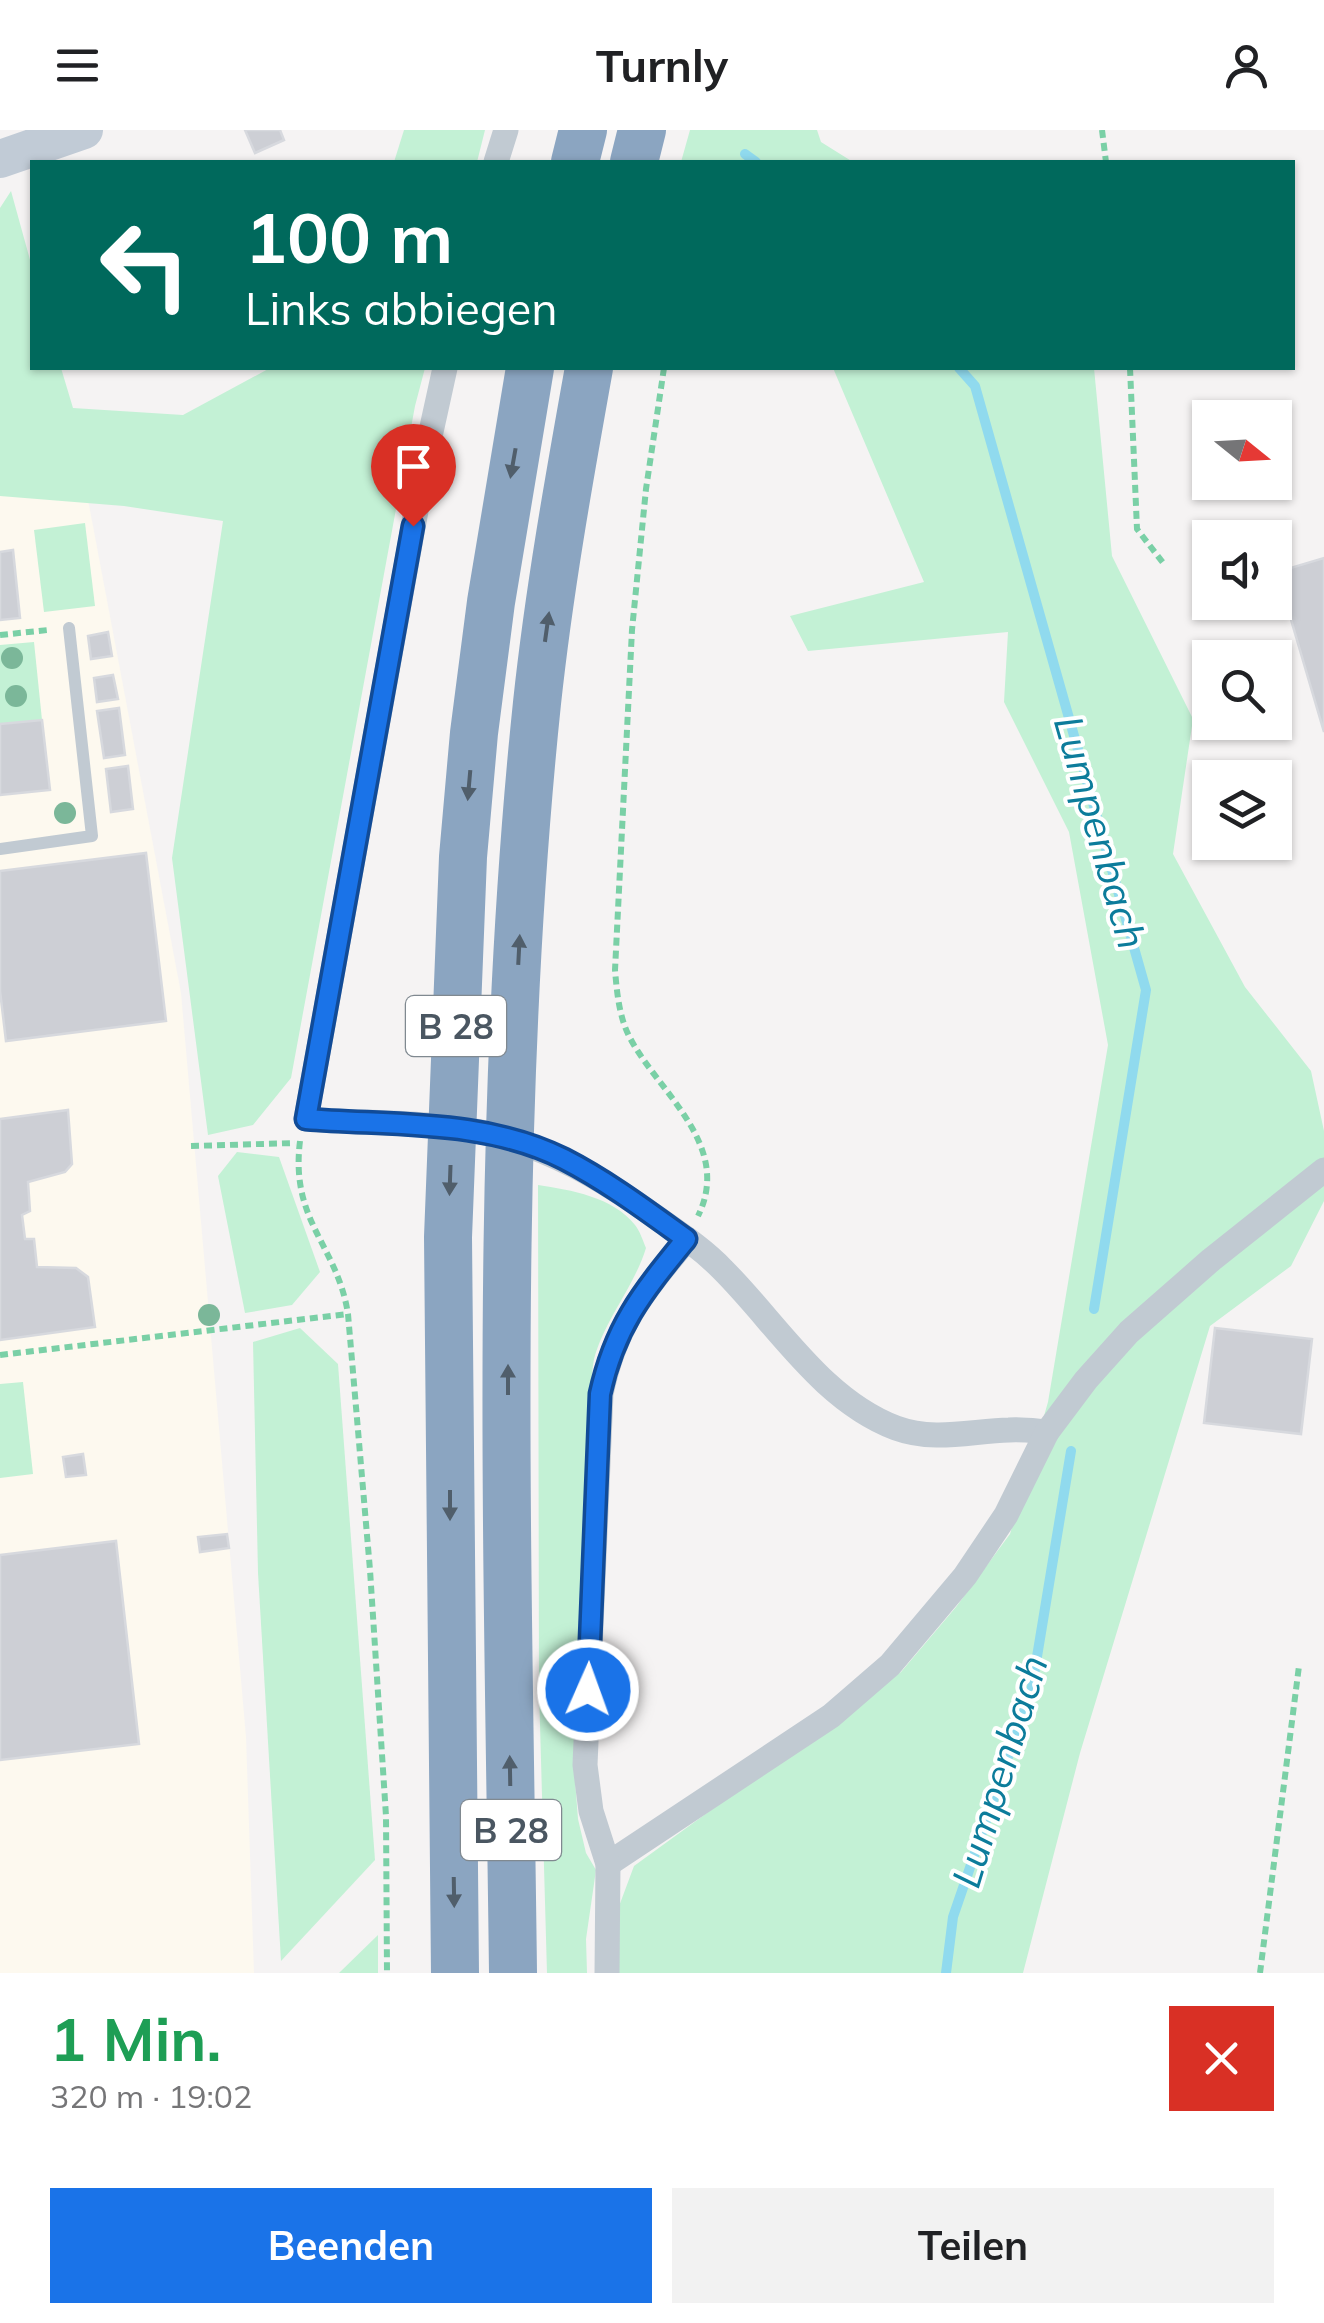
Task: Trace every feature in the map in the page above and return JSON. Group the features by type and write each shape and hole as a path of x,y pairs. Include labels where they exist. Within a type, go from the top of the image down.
{"highway":[{"path":"576,160 583,130"},
{"path":"634,160 642,130"},
{"name":"B 28","path":"456,1973 448,1237 462,876 474,733 530,370"},
{"name":"B 28","path":"512,1973 508,1226 517,973 538,702 589,370"}],"street":[{"path":"0,159 84,130"},
{"path":"497,160 506,130"},
{"path":"446,370 402,582 303,1131 381,1124 434,1126 480,1132 561,1157 631,1200 722,1268 822,1380 896,1428 961,1436 1011,1430 1047,1432"},
{"path":"608,1864 831,1716 890,1665 965,1576 1006,1515 1047,1432 1086,1380 1129,1332 1324,1170"},
{"path":"607,1973 608,1864 591,1811 585,1764 600,1394 607,1363 637,1299 686,1239"}],"lane":[{"path":"0,848 92,836 70,628"}],"path":[{"path":"1102,130 1106,160"},
{"path":"664,370 646,489 632,630 615,970 619,1004 630,1037 687,1118 703,1149 708,1176 704,1204 686,1239"},
{"path":"1130,370 1137,529 1164,564"},
{"path":"0,635 70,628"},
{"path":"191,1146 303,1131 300,1194 308,1220 338,1275 348,1314 386,1816 387,1973"},
{"path":"0,1355 348,1314"},
{"path":"1260,1973 1299,1666"}],"shaded area":[{"path":"86,489 181,993 246,1737 254,1973 0,1973 0,495"}],"green space":[{"path":"404,130 485,130 478,160 395,160"},
{"path":"690,130 817,130 821,142 850,160 682,160"},
{"path":"11,191 30,260 30,370 62,370 73,408 183,415 266,370 424,370 291,1078 253,1125 208,1135 172,858 223,521 124,506 0,496 0,208"},
{"path":"834,370 1094,370 1112,556 1192,717 1173,854 1245,987 1311,1071 1324,1131 1324,1201 1291,1266 1210,1326 1080,1753 1023,1973 617,1973 615,1917 634,1866 901,1672 1010,1534 1048,1402 1108,1045 1069,832 1004,702 1008,632 808,651 790,616 924,582"},
{"path":"85,523 95,606 44,612 34,530"},
{"path":"34,642 42,720 0,724 0,645"},
{"path":"237,1152 279,1157 320,1272 292,1305 245,1313 218,1176"},
{"path":"538,1185 577,1192 615,1208 635,1225 646,1248 599,1344 592,1371 574,1767 578,1819 586,1853 596,1870 586,1939 587,1973 547,1973 539,1689"},
{"path":"300,1328 338,1364 375,1860 281,1961 258,1573 253,1342"},
{"path":"23,1382 33,1474 0,1478 0,1384"},
{"path":"378,1935 378,1973 339,1973"}],"building":[{"path":"245,130 280,130 284,140 255,153"},
{"path":"13,550 20,618 0,620 0,552"},
{"path":"1324,558 1324,732 1291,620 1292,568"},
{"path":"108,632 112,656 91,659 88,636"},
{"path":"113,675 118,699 97,702 94,678"},
{"path":"119,708 125,755 104,758 97,711"},
{"path":"42,720 50,790 0,795 0,724"},
{"path":"128,766 133,809 111,812 106,769"},
{"path":"146,853 166,1021 6,1041 0,991 0,871"},
{"path":"68,1110 72,1164 65,1172 28,1182 30,1211 22,1215 25,1239 34,1239 37,1267 76,1268 88,1277 95,1327 0,1340 0,1119"},
{"path":"1215,1328 1312,1339 1301,1434 1204,1423"},
{"path":"83,1454 86,1475 66,1477 63,1457"},
{"path":"227,1534 229,1548 200,1552 198,1537"},
{"path":"116,1541 139,1744 0,1760 0,1555"}],"waterway":[{"name":"Lumpenbach","path":"745,154 753,160"},
{"name":"Lumpenbach","path":"961,370 975,386 1146,990 1094,1309"},
{"name":"Lumpenbach","path":"946,1973 953,1917 1032,1687 1071,1451"}],"route":[{"path":"413,526 306,1119 434,1126 518,1142 561,1157 686,1239 637,1299 619,1332 600,1394 588,1690"}]}
